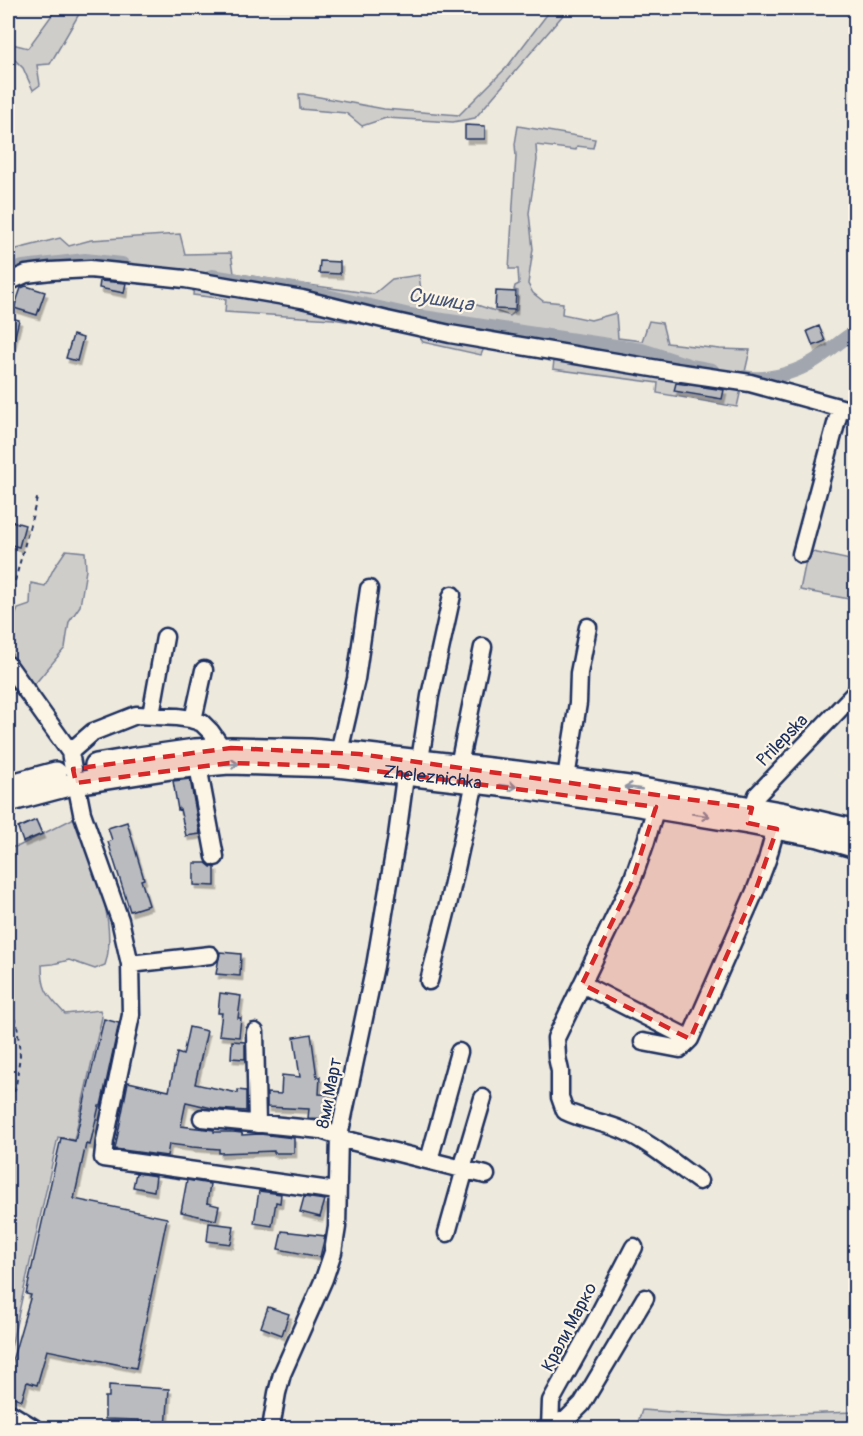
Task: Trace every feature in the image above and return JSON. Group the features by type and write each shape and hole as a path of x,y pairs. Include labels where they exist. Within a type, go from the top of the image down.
{"main road":[{"name":"Zheleznichka","path":"8,786 73,768 195,750 278,749 339,752 411,764 475,782 656,807 750,815"},
{"name":"Zheleznichka","path":"8,801 73,768 171,768 229,763 337,766 459,765 636,788 778,821 855,831"},
{"name":"Zheleznichka","path":"778,821 855,847"}],"street":[{"path":"8,282 26,274 90,269 185,279 302,299 450,334 676,372 750,382 848,410 801,554"},
{"path":"339,752 356,679 369,589"},
{"name":"8ми Март","path":"271,1428 282,1374 324,1279 333,1252 339,1137 375,966 411,764 430,696 452,595"},
{"path":"566,778 578,703 579,673 588,627"},
{"path":"151,715 165,637"},
{"path":"459,765 483,647"},
{"path":"8,665 73,768 82,813 120,920 130,964 131,1016 103,1158 337,1191"},
{"path":"193,720 204,670"},
{"name":"Prilepska","path":"750,815 757,795 855,692"},
{"path":"73,768 93,732 136,715 177,717 202,723 223,749"},
{"path":"198,766 215,857"},
{"path":"429,981 475,782"},
{"path":"656,807 632,881 556,1038 560,1098 565,1111 579,1118 622,1130 699,1181"},
{"path":"643,1042 680,1049 690,1039 756,889 778,821"},
{"path":"130,964 210,955"},
{"path":"582,984 690,1039"},
{"path":"255,1032 257,1124"},
{"path":"429,1160 459,1052"},
{"path":"447,1233 483,1098"},
{"path":"202,1118 321,1130 339,1137 486,1175"},
{"name":"Крали Марко","path":"550,1426 551,1401 634,1247"},
{"path":"550,1426 567,1419 582,1404 645,1298"},
{"path":"8,1412 34,1428"}],"path":[{"path":"8,607 38,495"},
{"path":"8,1010 17,1023 20,1055 16,1086 8,1111"}],"highlighted area":[{"path":"231,748 359,754 752,808 748,823 777,829 756,889 690,1039 582,984 632,881 656,807 337,766 229,763 76,783 73,769"}],"shaded area":[{"path":"57,8 82,9 50,64 37,65 40,85 33,90 23,68 13,58 8,59 8,43 28,48"},
{"path":"552,8 569,8 475,118 453,122 386,118 362,126 346,113 300,109 299,94 303,94 384,109 459,115 507,67"},
{"path":"518,126 595,139 593,148 577,146 576,150 536,145 537,160 529,213 533,249 528,284 533,293 543,301 563,303 562,314 591,320 616,313 618,338 642,341 649,321 662,323 667,343 750,350 737,407 657,393 658,383 553,369 555,352 487,341 481,355 423,342 414,330 373,318 368,325 333,319 225,312 226,299 193,295 194,285 90,269 8,276 8,259 13,250 60,238 69,246 91,240 180,234 185,254 231,253 234,273 374,294 392,279 419,275 422,298 465,301 510,316 517,310 518,291 514,290 519,284 518,269 509,269 515,144"},
{"path":"66,550 85,552 86,570 80,606 69,622 65,648 34,685 8,649 8,632 18,609 30,605 31,583 45,586"},
{"path":"808,551 855,561 855,600 800,590"},
{"path":"78,816 102,890 106,911 109,930 105,965 95,969 69,960 42,965 42,974 47,993 65,1014 100,1010 102,1017 74,1140 58,1137 8,1361 8,848 19,846"},
{"path":"642,1410 728,1416 855,1412 855,1428 636,1428"}],"building":[{"path":"465,125 485,126 485,139 465,139"},
{"path":"320,261 340,262 340,274 319,273"},
{"path":"100,281 126,283 124,293 99,288"},
{"path":"26,286 45,292 37,315 14,308 21,288"},
{"path":"496,291 516,292 515,310 495,309"},
{"path":"8,317 19,320 11,352 8,352"},
{"path":"819,326 825,341 813,346 807,331"},
{"path":"73,335 83,338 77,361 66,358"},
{"path":"676,383 724,390 722,399 674,391"},
{"path":"8,520 25,525 19,547 8,544"},
{"path":"190,779 200,834 186,836 180,809 178,810 173,781"},
{"path":"36,820 42,834 23,842 18,828"},
{"path":"127,822 144,879 141,880 149,905 130,911 108,842 112,840 108,828"},
{"path":"194,863 206,863 215,867 215,886 194,885"},
{"path":"220,952 241,954 240,976 216,974"},
{"path":"220,993 241,996 238,1018 241,1018 239,1037 219,1035 222,1013 218,1013"},
{"path":"104,1019 119,1023 101,1106 99,1106 90,1145 86,1144 74,1199 167,1218 136,1368 47,1350 37,1385 27,1382 22,1400 8,1395 8,1375 31,1295 26,1294 61,1138 75,1141"},
{"path":"189,1027 207,1031 195,1084 238,1093 238,1090 246,1091 246,1111 216,1109 186,1102 181,1126 214,1130 214,1132 242,1133 242,1135 260,1134 294,1138 294,1153 274,1153 274,1151 219,1153 219,1149 169,1144 167,1156 115,1149 128,1082 169,1091 177,1053 183,1055"},
{"path":"311,1034 317,1077 320,1077 319,1094 337,1095 332,1119 308,1118 309,1109 267,1107 267,1093 281,1094 282,1075 300,1077 294,1037"},
{"path":"232,1041 245,1042 245,1059 231,1058"},
{"path":"136,1173 156,1176 154,1191 133,1187"},
{"path":"187,1180 210,1184 207,1203 219,1206 216,1220 181,1212"},
{"path":"259,1191 281,1194 280,1203 276,1202 272,1226 254,1223"},
{"path":"304,1197 325,1200 320,1217 300,1212"},
{"path":"209,1223 234,1226 231,1244 207,1241"},
{"path":"282,1231 325,1236 320,1257 278,1249"},
{"path":"268,1307 289,1314 282,1335 261,1327"},
{"path":"109,1385 169,1389 166,1428 139,1425 139,1420 105,1419 105,1397 109,1397"}],"waterway":[{"name":"Сушица","path":"8,272 23,267 85,260 122,264"},
{"name":"Сушица","path":"212,276 301,290 410,315 642,350 691,366 712,370"},
{"name":"Сушица","path":"745,377 778,376 795,371 856,331"}]}
